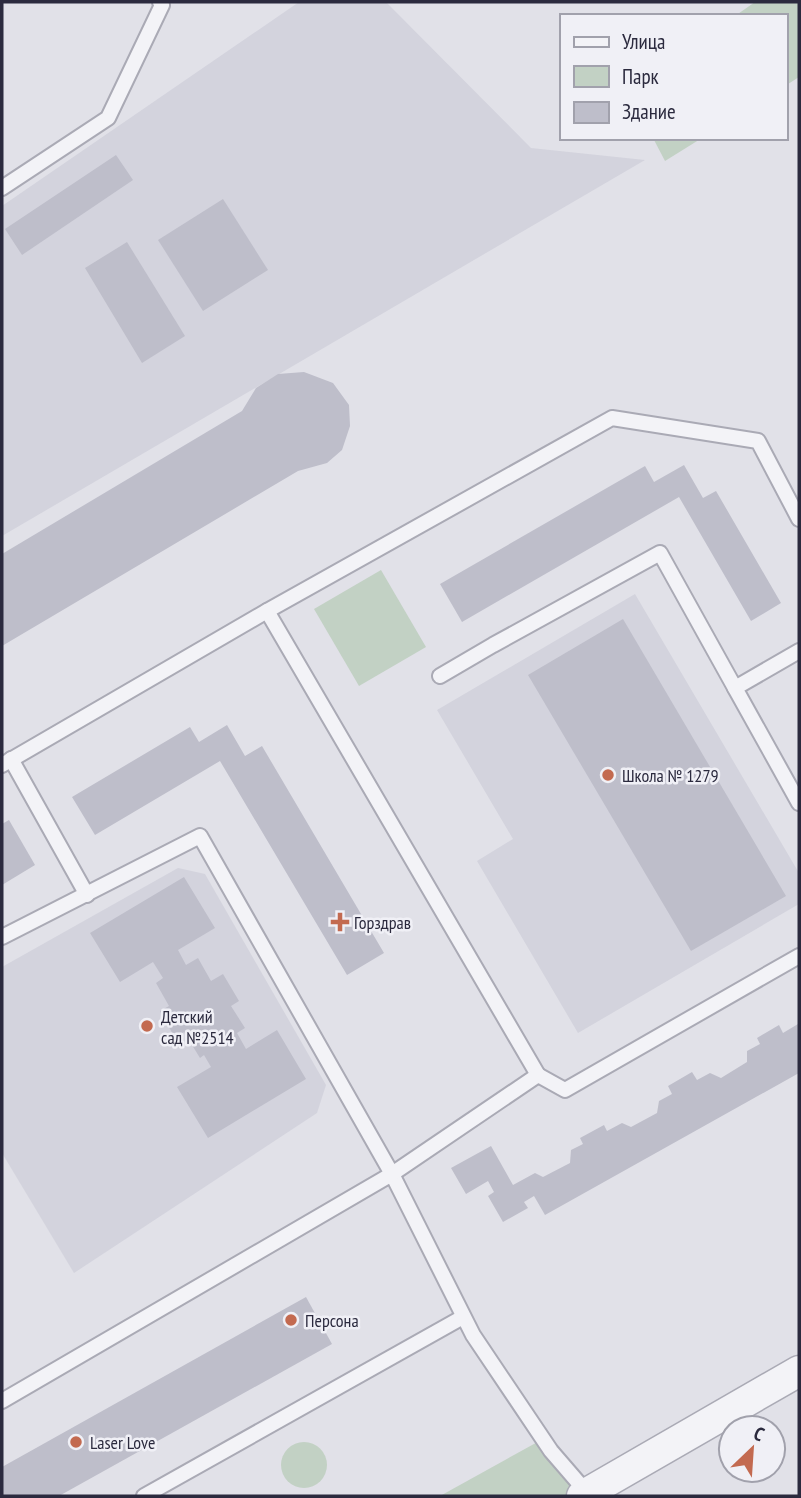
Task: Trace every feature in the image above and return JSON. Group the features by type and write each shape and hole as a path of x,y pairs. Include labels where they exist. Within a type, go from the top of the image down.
{"street":[{"path":"587,1495 799,1371"}],"lane":[{"path":"2,188 108,118 165,3"},
{"path":"87,895 7,762 267,611 612,418 758,441 799,519"},
{"path":"440,676 660,553 799,803"},
{"path":"267,611 538,1075 565,1090 799,956"},
{"path":"735,688 799,651"},
{"path":"2,937 200,836 392,1174 463,1317 551,1451 587,1495"},
{"path":"2,1401 392,1174 538,1075"},
{"path":"144,1496 463,1317"}],"shaded area":[{"path":"299,2 386,2 531,148 645,160 2,536 2,206"},
{"name":"Школа № 1279","path":"635,594 799,873 799,904 578,1033 477,861 513,839 437,710"},
{"name":"Детский сад №2514","path":"178,868 205,874 326,1085 317,1113 74,1273 2,1153 2,967"}],"green space":[{"path":"755,2 799,2 799,77 787,85 787,14 738,14"},
{"path":"654,140 699,140 665,161"},
{"path":"381,570 426,647 359,686 314,609"},
{"path":"543,1439 581,1496 440,1496"},
{"path":"304,1442 320,1449 327,1465 320,1481 304,1488 288,1481 281,1465 288,1449"}],"building":[{"path":"116,155 133,180 22,255 5,229"},
{"path":"223,199 268,270 203,311 158,240"},
{"path":"127,242 185,336 142,363 85,268"},
{"path":"304,372 333,383 349,405 350,426 342,450 327,463 298,471 2,646 2,554 242,411 256,388 278,374"},
{"path":"684,465 703,498 716,491 781,603 751,621 679,497 462,622 440,584 645,466 654,482"},
{"path":"623,619 786,896 691,951 528,675"},
{"path":"227,725 245,756 262,746 384,953 347,975 220,761 95,835 72,797 190,727 199,742"},
{"path":"9,820 35,865 2,885 2,824"},
{"path":"184,877 215,928 178,950 186,965 198,958 211,981 223,974 239,1001 231,1006 245,1028 237,1033 246,1049 277,1030 306,1079 208,1138 177,1087 211,1067 204,1055 200,1058 184,1032 175,1038 160,1011 169,1006 156,983 163,978 153,962 120,982 90,933"},
{"path":"798,1024 799,1073 545,1215 534,1196 524,1202 528,1208 503,1222 488,1196 494,1192 488,1181 466,1194 451,1168 491,1146 513,1185 535,1173 543,1177 570,1163 571,1150 583,1144 580,1138 604,1125 607,1131 622,1123 631,1127 657,1113 659,1101 672,1094 668,1086 692,1072 697,1080 710,1073 721,1078 747,1062 747,1051 760,1044 757,1038 779,1025 783,1033"},
{"path":"306,1297 332,1344 59,1496 2,1496 2,1467"}],"place":[{"name":"Школа № 1279","path":"608,775"},
{"name":"Горздрав","path":"340,922"},
{"name":"Детский сад №2514","path":"147,1026"},
{"name":"Персона","path":"291,1320"},
{"name":"Laser Love","path":"76,1442"}]}
